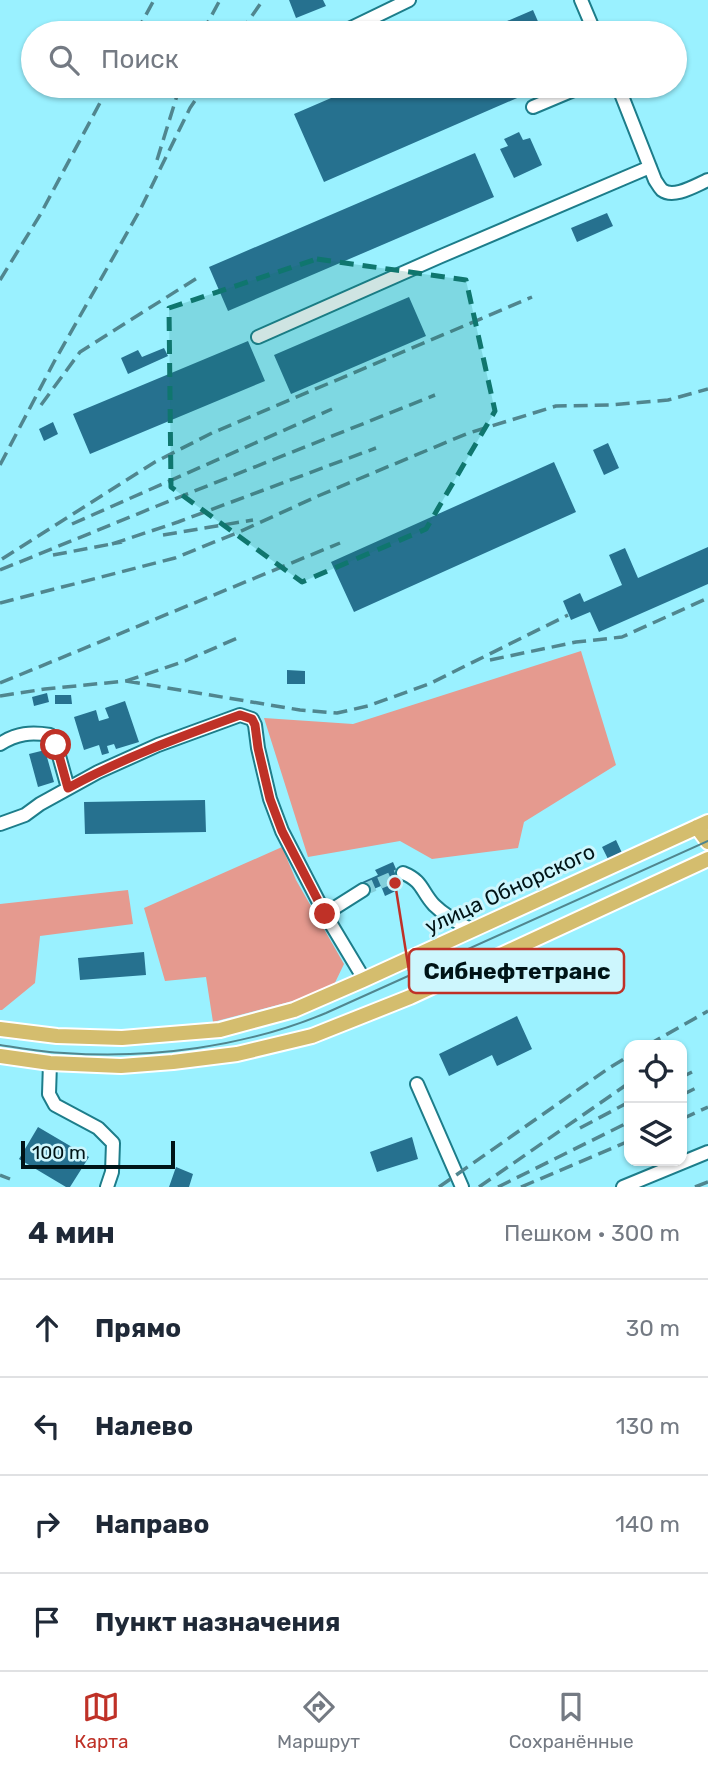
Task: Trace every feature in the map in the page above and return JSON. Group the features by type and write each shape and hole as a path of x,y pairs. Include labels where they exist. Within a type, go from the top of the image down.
{"main road":[{"path":"702,824 708,842"},
{"name":"улица Обнорского","path":"0,1028 57,1036 122,1038 220,1030 294,1010 702,824"},
{"path":"0,1056 50,1063 121,1066 237,1054 312,1035 410,997 708,859"}],"lane":[{"path":"366,21 409,0"},
{"path":"580,0 590,21"},
{"path":"533,107 554,98"},
{"path":"623,98 655,180 663,191 679,192 708,180"},
{"path":"258,337 650,167"},
{"path":"0,824 25,815 98,772 158,745 240,715 252,719 270,799 282,831 363,980"},
{"path":"0,744 30,732 50,735 56,745 68,788"},
{"path":"403,873 413,877 432,903 449,918 472,930"},
{"path":"325,914 363,890"},
{"path":"50,1063 49,1094 55,1105 98,1128 113,1143 112,1172 107,1187"},
{"path":"418,1084 462,1187"},
{"path":"623,1187 708,1152"}],"highlighted area":[{"path":"317,259 466,280 495,411 426,529 302,582 171,487 169,308"}],"shaded area":[{"path":"581,651 616,765 524,822 518,848 432,859 400,841 308,857 264,718 353,724"},
{"path":"282,847 296,880 344,964 331,991 213,1022 206,977 165,981 144,908"},
{"path":"128,890 133,924 40,936 35,983 0,1010 0,904"}],"building":[{"path":"289,0 323,0 326,6 296,18"},
{"path":"533,10 538,21 507,21"},
{"path":"331,98 517,98 324,182 294,114"},
{"path":"519,132 523,140 530,138 542,165 514,178 500,149 508,146 504,139"},
{"path":"475,153 494,197 228,311 209,267"},
{"path":"607,213 613,226 577,242 571,228"},
{"path":"409,297 426,336 291,394 274,355"},
{"path":"248,341 265,381 90,454 73,414"},
{"path":"164,348 168,356 128,374 121,358 138,350 142,357"},
{"path":"53,422 58,434 44,441 39,429"},
{"path":"608,443 619,468 604,475 593,450"},
{"path":"554,462 576,512 354,612 331,562"},
{"path":"708,547 708,584 599,632 590,612 571,620 563,601 580,593 584,602 622,585 609,555 625,548 638,578"},
{"path":"287,670 305,671 305,684 287,684"},
{"path":"47,693 49,702 34,706 32,697"},
{"path":"55,695 71,695 72,704 55,704"},
{"path":"125,701 139,742 116,749 114,744 107,746 109,753 102,755 99,745 84,750 74,717 96,710 99,721 109,718 105,708"},
{"path":"45,750 54,782 38,787 29,754"},
{"path":"205,800 206,832 85,834 84,802"},
{"path":"616,840 623,855 609,861 602,847"},
{"path":"393,862 396,869 400,867 405,877 396,881 400,889 385,896 381,886 364,893 360,883 378,875 375,870"},
{"path":"144,952 146,975 80,980 78,958"},
{"path":"517,1016 532,1049 497,1066 492,1055 449,1076 439,1054"},
{"path":"38,1127 89,1157 70,1187 19,1159"},
{"path":"412,1137 418,1159 377,1172 370,1152"},
{"path":"176,1167 193,1174 189,1187 169,1187"}],"tunnel":[{"path":"363,890 403,873"}],"tram line":[{"path":"0,1045 97,1054 164,1052 230,1042 295,1025 708,841"}],"railway":[{"path":"143,21 154,0"},
{"path":"209,21 220,0"},
{"path":"248,21 263,0"},
{"path":"0,280 40,215 103,98"},
{"path":"157,160 176,98"},
{"path":"0,465 54,362 140,210 197,98"},
{"path":"41,405 80,352 197,278"},
{"path":"2,559 155,462 212,433 532,297"},
{"path":"0,603 175,558 466,434 556,406 668,400 708,389"},
{"path":"0,570 435,395"},
{"path":"72,524 332,409"},
{"path":"112,544 376,448"},
{"path":"163,535 253,520"},
{"path":"53,555 122,542"},
{"path":"0,683 340,543"},
{"path":"490,660 576,642 622,637 708,598"},
{"path":"126,681 300,710 337,713 368,706 429,684 568,615"},
{"path":"0,696 126,681 185,661 242,636"},
{"path":"657,1040 708,1011"},
{"path":"439,1187 624,1059"},
{"path":"687,1074 692,1072"},
{"path":"479,1187 624,1086"},
{"path":"687,1092 698,1087"},
{"path":"580,1128 627,1103"},
{"path":"687,1117 708,1107"},
{"path":"498,1187 624,1124"},
{"path":"521,1187 624,1143"},
{"path":"0,1175 10,1179"},
{"path":"695,1187 708,1182"}],"place":[{"name":"Сибнефтетранс","path":"395,883"}],"route":[{"path":"56,745 68,788 158,745 240,715 252,719 270,799 282,831 325,914"}]}
